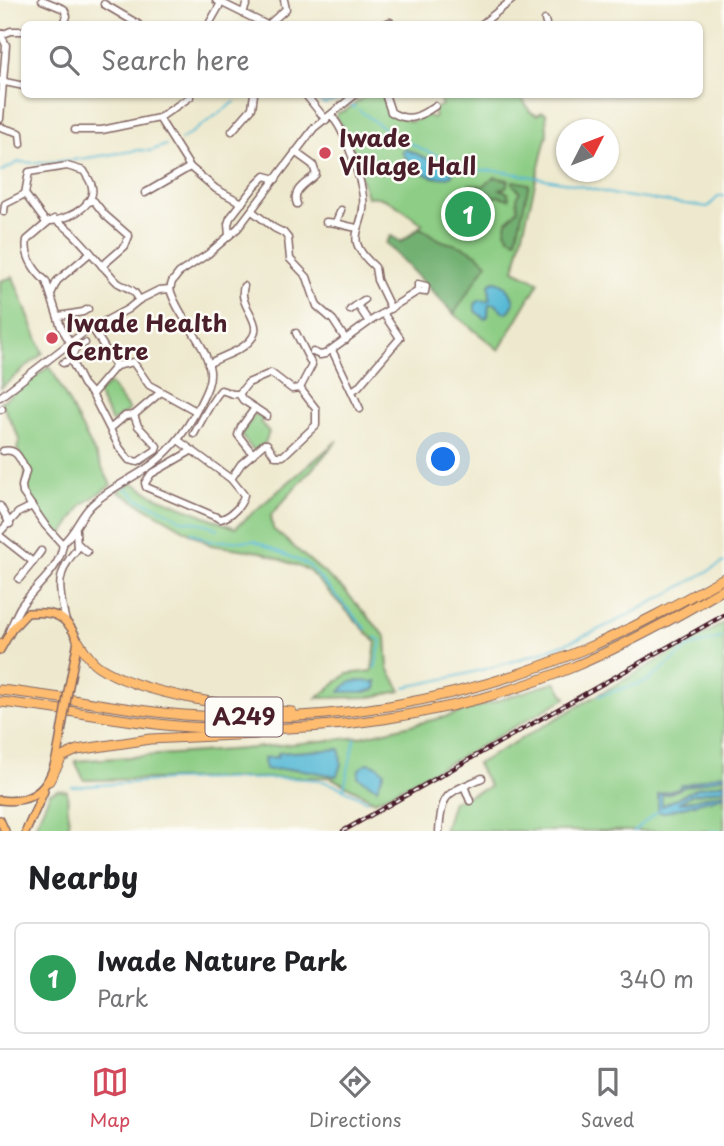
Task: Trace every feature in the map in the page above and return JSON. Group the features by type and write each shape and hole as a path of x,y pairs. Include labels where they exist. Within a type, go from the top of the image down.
{"highway":[{"name":"A249","path":"0,690 183,715 284,717 383,707 436,697 527,671 610,638 724,578"},
{"name":"A249","path":"0,702 187,727 254,729 333,725 432,710 490,696 549,676 636,639 724,589"},
{"name":"A249","path":"78,641 99,667 141,685 228,705 327,714"},
{"name":"A249","path":"49,781 62,757 77,750 150,739 317,730 333,725"}],"main road":[{"path":"1,646 16,623 27,613 49,612 66,622 78,641 49,781 26,831"},
{"path":"0,800 20,801 39,793 49,781"},
{"path":"0,820 5,831"}],"street":[{"path":"43,0 64,9 67,16 65,21"},
{"path":"243,13 248,0"},
{"path":"271,21 286,9 284,0"},
{"path":"488,21 512,0"},
{"path":"210,21 218,2 260,21"},
{"path":"104,4 133,21"},
{"path":"0,119 1,81 6,46 0,34 21,31"},
{"path":"1,81 21,85"},
{"path":"75,130 102,130 159,118 189,98"},
{"path":"232,131 252,108 253,98"},
{"path":"309,98 329,118 336,120 344,134 363,196 357,244 360,252 373,265 391,309"},
{"path":"1,646 21,607 58,563 79,519 97,500 157,461 178,440 209,385 208,364 170,289 175,276 208,254 229,235 252,211 314,128 352,98"},
{"path":"386,98 391,112 412,119 435,106"},
{"path":"159,118 190,167 216,189 242,203"},
{"path":"0,128 20,133 22,144"},
{"path":"295,152 316,168 316,174 297,191 297,204"},
{"path":"70,342 61,327 46,281 26,250 27,240 51,221 66,218 87,202 92,195 92,187 84,171 67,166 29,172 25,194 45,221 51,221 63,223 117,282 134,290 139,300"},
{"path":"145,193 190,167"},
{"path":"229,235 228,224 260,179 265,176 276,179"},
{"path":"4,212 4,206 25,194"},
{"path":"87,202 94,201 105,215 129,236 125,246 102,266"},
{"path":"336,222 341,210"},
{"path":"252,211 288,238 290,259 307,277 307,289 317,306 333,320 346,340"},
{"path":"326,222 358,228"},
{"path":"51,294 57,281 90,253"},
{"path":"46,281 57,281"},
{"path":"208,364 240,349 254,336 256,327 242,296 242,288"},
{"path":"0,397 70,342 139,300 159,290 170,289"},
{"path":"313,352 320,355 332,350 369,322 418,291"},
{"path":"350,310 364,300"},
{"path":"357,304 369,322"},
{"path":"59,316 88,309"},
{"path":"383,313 400,338 410,341"},
{"path":"93,329 116,366"},
{"path":"296,333 312,365 300,388"},
{"path":"352,391 400,338"},
{"path":"85,343 75,349 71,360 126,457 138,462 156,450 157,446 138,426 134,415"},
{"path":"332,350 360,409"},
{"path":"63,363 71,360"},
{"path":"92,394 116,366 133,362 149,385 196,411"},
{"path":"239,394 248,383 271,373 292,389 300,388"},
{"path":"232,479 235,471 264,444 267,444 275,456 283,456 316,425 316,409 300,388"},
{"path":"194,434 212,400 221,390 239,394"},
{"path":"111,428 125,416 134,415 161,392"},
{"path":"239,394 243,400 267,416"},
{"path":"253,454 238,435 255,408"},
{"path":"178,440 232,479 244,495 243,501 229,515 220,519 146,487 145,483 151,474 191,451"},
{"path":"1,450 11,449 15,452 26,471 23,493 73,554"},
{"path":"0,506 10,524"},
{"path":"32,506 18,513 0,534 33,562"},
{"path":"76,530 78,544"},
{"path":"66,543 78,544 87,552 73,554 64,567 59,583 66,622"},
{"path":"19,579 41,551"},
{"path":"439,831 443,801 448,794 482,779"},
{"path":"464,786 470,801"}],"green space":[{"path":"363,98 384,98 389,112 411,122 427,115 432,118 435,116 433,110 442,105 440,100 443,98 522,98 530,112 537,115 546,113 547,134 514,270 539,282 499,350 454,314 386,243 391,236 401,242 423,224 389,201 367,197 347,133 336,117 337,113 345,111"},
{"path":"495,177 509,180 506,187 500,189 508,193 509,199 498,196 491,198 489,193 482,190 462,200 470,184 483,186"},
{"path":"513,181 529,184 516,240 509,237 505,231 507,221 518,209 517,198 520,191 513,185"},
{"path":"420,228 439,240 468,249 487,263 454,314 386,243 391,236 401,242"},
{"path":"13,277 43,353 1,388 0,281"},
{"path":"50,366 111,485 82,505 61,537 25,494 26,465 17,449 20,439 1,402"},
{"path":"110,384 129,410 112,422 97,393"},
{"path":"255,414 264,418 260,422 269,432 265,443 256,450 252,449 241,435"},
{"path":"338,440 271,515 273,529 345,591 386,637 388,668 401,691 371,697 317,698 347,674 372,671 376,642 308,570 261,552 211,545 117,491 133,483 155,496 235,528"},
{"path":"724,623 724,831 444,831 453,801 490,787 477,764"},
{"path":"556,682 566,698 375,801 330,777 84,780 75,761 361,737 449,716"},
{"path":"57,790 67,791 69,829 33,831 50,793"}],"water":[{"path":"405,149 448,167 453,172 452,175 438,178 424,173 406,158 402,152"},
{"path":"494,281 507,288 514,303 505,313 495,304 489,304 488,316 485,319 475,311 475,304 480,300 490,299 489,284"},
{"path":"377,682 376,689 340,692 348,683"},
{"path":"340,749 341,764 337,776 297,769 265,770 264,758 278,757 278,753"},
{"path":"368,763 378,766 384,772 377,788 358,777 359,769"},
{"path":"724,774 724,777 662,795 662,806 697,788 724,783 724,789 691,795 678,803 724,793 724,796 662,813 658,811 658,794"}],"waterway":[{"path":"316,98 324,104 344,98"},
{"path":"181,140 235,102"},
{"path":"359,110 389,132 423,150 473,170 500,171 616,195 708,207 719,196 724,196"},
{"path":"0,172 19,162 73,160 140,150 150,151 166,145"},
{"path":"125,487 138,499 181,520 207,524 218,529"},
{"path":"191,532 210,541 255,541 308,565 366,629"},
{"path":"405,687 482,670 582,637 621,619 724,562"},
{"path":"375,637 381,641 375,668"},
{"path":"598,696 648,681 689,647 724,637"},
{"path":"344,788 355,739"},
{"path":"72,787 169,780 291,778 319,780 368,801"},
{"path":"634,831 658,811"},
{"path":"710,831 720,831"}],"railway":[{"path":"343,831 724,615"}],"place":[{"name":"Iwade Village Hall","path":"325,153"},
{"name":"Iwade Nature Park","path":"468,214"},
{"name":"Iwade Health Centre","path":"52,338"}]}
